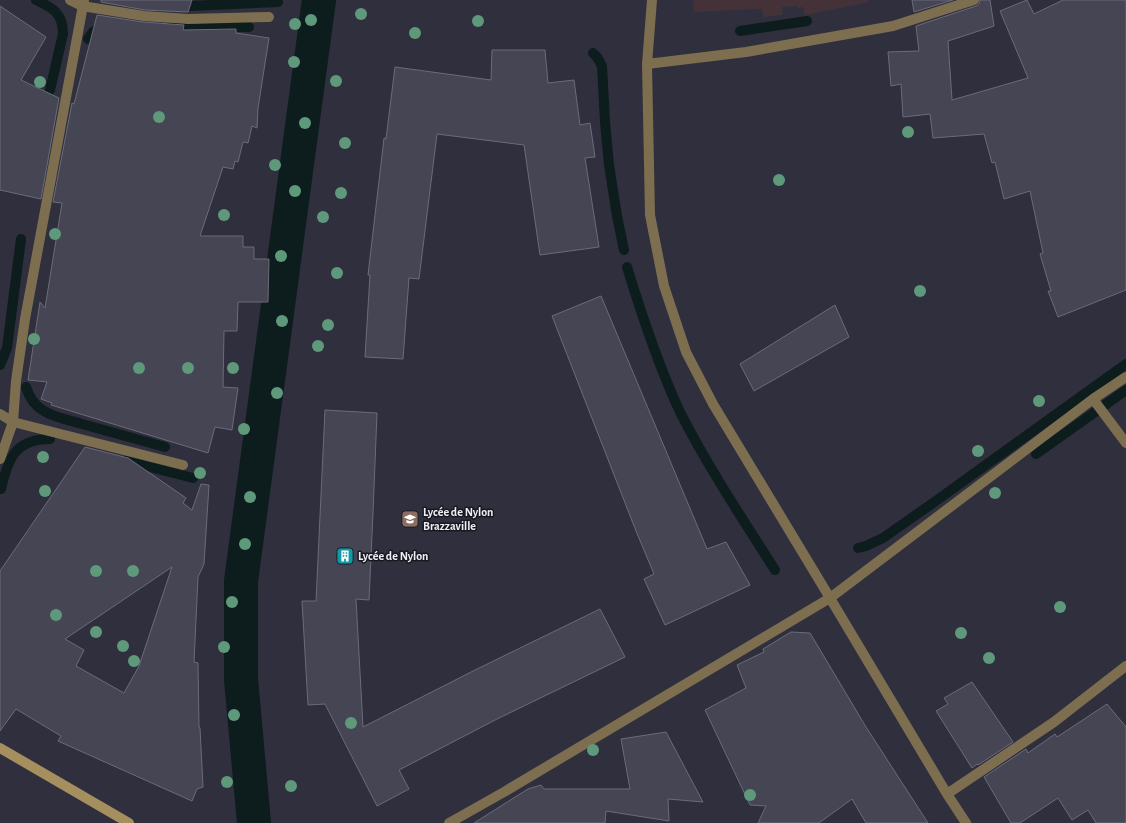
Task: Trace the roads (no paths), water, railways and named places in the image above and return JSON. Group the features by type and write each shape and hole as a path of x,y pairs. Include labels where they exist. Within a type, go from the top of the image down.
{"main road":[{"path":"0,748 128,823"}],"street":[{"path":"70,0 144,16 188,19 269,18"},
{"path":"652,0 647,64 650,215 664,286 686,352 713,404 947,794 966,823"},
{"path":"647,64 746,52 893,26 974,0"},
{"path":"0,459 13,422 16,381 25,319 83,3"},
{"path":"449,823 504,792 830,598 1093,399 1126,377"},
{"path":"1093,399 1126,443"},
{"path":"0,414 13,422 183,465"},
{"path":"947,794 1054,722 1126,666"}],"waterway":[{"path":"36,0 56,12 63,27 63,34 50,90"},
{"path":"254,823 241,679 241,581 319,0"},
{"path":"178,5 190,6 278,2"},
{"path":"740,31 807,21"},
{"path":"88,39 93,32 102,26"},
{"path":"171,27 193,28"},
{"path":"201,27 249,27"},
{"path":"593,53 602,66 609,165 624,250"},
{"path":"0,365 7,348 21,239"},
{"path":"627,267 651,340 680,412 738,512 775,570"},
{"path":"858,548 883,538 1126,364"},
{"path":"26,387 35,404 48,413 63,419 165,447"},
{"path":"1036,454 1126,390"},
{"path":"1,489 10,460 15,453 21,447 29,443 38,440 50,439"},
{"path":"126,461 193,478"}],"place":[{"name":"Lycée de Nylon Brazzaville","path":"410,519"},
{"name":"Lycée de Nylon","path":"345,556"}]}
